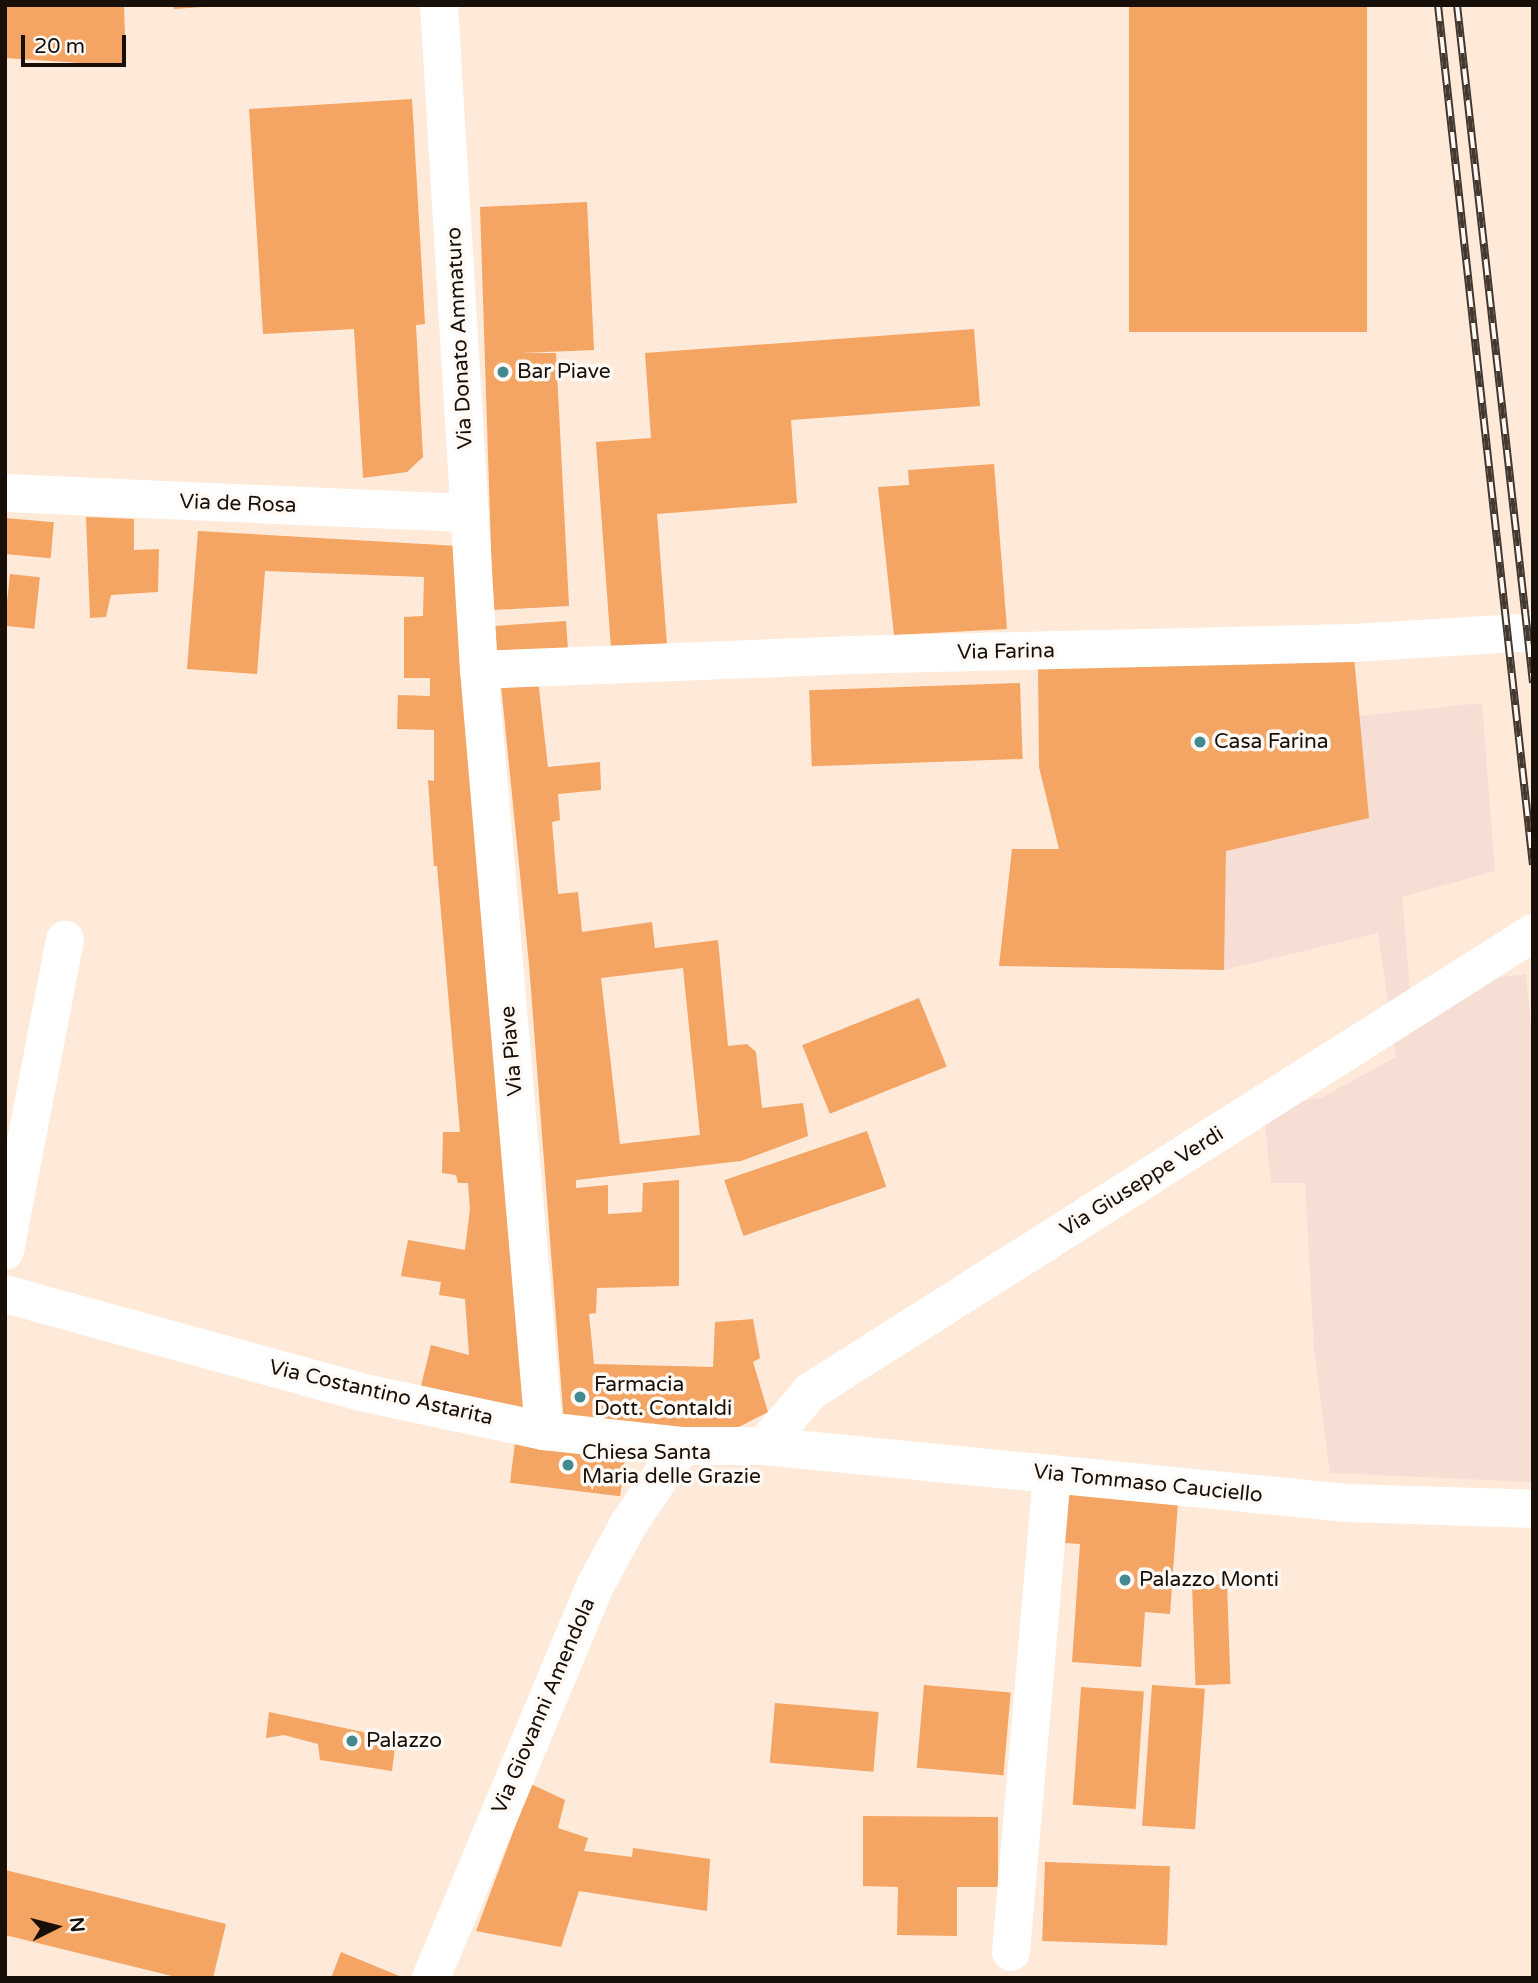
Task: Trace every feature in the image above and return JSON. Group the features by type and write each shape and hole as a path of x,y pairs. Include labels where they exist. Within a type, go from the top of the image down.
{"street":[{"name":"Via Donato Ammaturo","path":"439,5 479,670"},
{"name":"Via de Rosa","path":"5,494 470,513"},
{"name":"Via Farina","path":"479,670 848,655 1353,643 1533,632"},
{"name":"Via Piave","path":"479,670 544,1431"},
{"name":"Via Giuseppe Verdi","path":"764,1446 811,1391 1533,933"},
{"path":"5,1251 65,940"},
{"name":"Via Costantino Astarita","path":"5,1294 365,1393 544,1431 681,1446 764,1446"},
{"name":"Via Giovanni Amendola","path":"431,1978 596,1584 628,1525 681,1446"},
{"name":"Via Tommaso Cauciello","path":"764,1446 1347,1503 1533,1509"},
{"path":"1011,1952 1052,1474"}],"shaded area":[{"path":"1482,703 1495,871 1402,897 1410,989 1526,974 1533,1049 1533,1482 1330,1473 1314,1349 1305,1183 1271,1183 1263,1106 1321,1098 1396,1057 1378,933 1224,970 1226,851 1368,818 1358,716"}],"building":[{"path":"5,5 124,5 126,66 5,58"},
{"path":"173,5 202,5 202,7 174,9"},
{"path":"1129,5 1367,5 1367,332 1129,332"},
{"path":"412,99 425,324 416,325 423,457 407,472 363,478 354,329 263,334 249,109"},
{"path":"587,202 594,350 521,353 556,353 569,606 493,610 480,207"},
{"path":"974,329 980,406 791,420 797,503 657,514 667,645 611,649 596,442 651,438 645,353"},
{"path":"994,464 1007,629 894,635 878,487 909,485 908,470"},
{"path":"86,517 134,519 134,550 159,549 158,592 111,595 106,617 90,618"},
{"path":"5,518 54,522 51,558 5,554"},
{"path":"198,531 458,546 527,1416 420,1390 431,1345 469,1355 465,1299 439,1295 441,1282 401,1276 408,1240 465,1250 470,1209 468,1183 458,1183 456,1175 442,1173 443,1132 460,1132 428,780 434,781 434,730 397,729 398,695 430,696 430,678 404,678 404,617 423,616 424,577 265,571 257,674 187,669"},
{"path":"10,574 40,577 34,629 5,626"},
{"path":"566,621 568,648 497,653 495,626"},
{"name":"Casa Farina","path":"1354,657 1369,818 1226,851 1224,970 999,966 1012,849 1059,849 1039,767 1038,663"},
{"path":"538,680 548,767 600,762 601,790 558,794 560,820 552,822 558,894 578,892 582,932 652,922 655,948 718,940 728,1046 747,1044 756,1052 762,1108 803,1103 808,1136 741,1161 576,1180 576,1188 608,1185 608,1214 642,1212 643,1183 679,1180 679,1286 597,1288 596,1313 589,1314 594,1364 713,1367 715,1322 753,1319 760,1358 753,1362 768,1412 735,1429 564,1423 529,964 501,685","holes":["683,968 700,1135 620,1144 601,978"]},
{"path":"1020,683 1023,759 812,766 809,690"},
{"path":"919,998 947,1067 830,1114 802,1045"},
{"path":"867,1131 886,1187 743,1236 724,1180"},
{"name":"Chiesa Santa Maria delle Grazie","path":"516,1434 626,1448 620,1496 510,1483"},
{"name":"Palazzo Monti","path":"1056,1492 1178,1502 1170,1614 1145,1612 1141,1667 1072,1662 1080,1544 1053,1542"},
{"path":"1227,1584 1230,1684 1196,1685 1192,1585"},
{"path":"924,1685 1011,1693 1003,1775 917,1768"},
{"path":"1152,1685 1205,1689 1195,1829 1142,1826"},
{"path":"1081,1687 1144,1691 1136,1809 1073,1805"},
{"path":"775,1703 879,1712 873,1772 770,1763"},
{"name":"Palazzo","path":"269,1712 396,1739 392,1771 320,1760 318,1744 284,1735 266,1738"},
{"path":"531,1784 565,1800 558,1828 588,1838 584,1851 632,1857 633,1848 710,1859 707,1911 579,1891 561,1947 476,1931"},
{"path":"863,1816 998,1817 998,1887 957,1887 957,1936 897,1935 898,1887 863,1886"},
{"path":"1045,1862 1170,1866 1167,1945 1042,1941"},
{"path":"5,1870 226,1924 213,1978 180,1978 5,1935"},
{"path":"341,1952 404,1978 331,1978"}],"railway":[{"path":"1438,5 1533,865"},
{"path":"1457,5 1533,683"}],"place":[{"name":"Bar Piave","path":"503,372"},
{"name":"Casa Farina","path":"1200,742"},
{"name":"Farmacia Dott. Contaldi","path":"580,1397"},
{"name":"Chiesa Santa Maria delle Grazie","path":"568,1465"},
{"name":"Palazzo Monti","path":"1125,1580"},
{"name":"Palazzo","path":"352,1741"}]}
